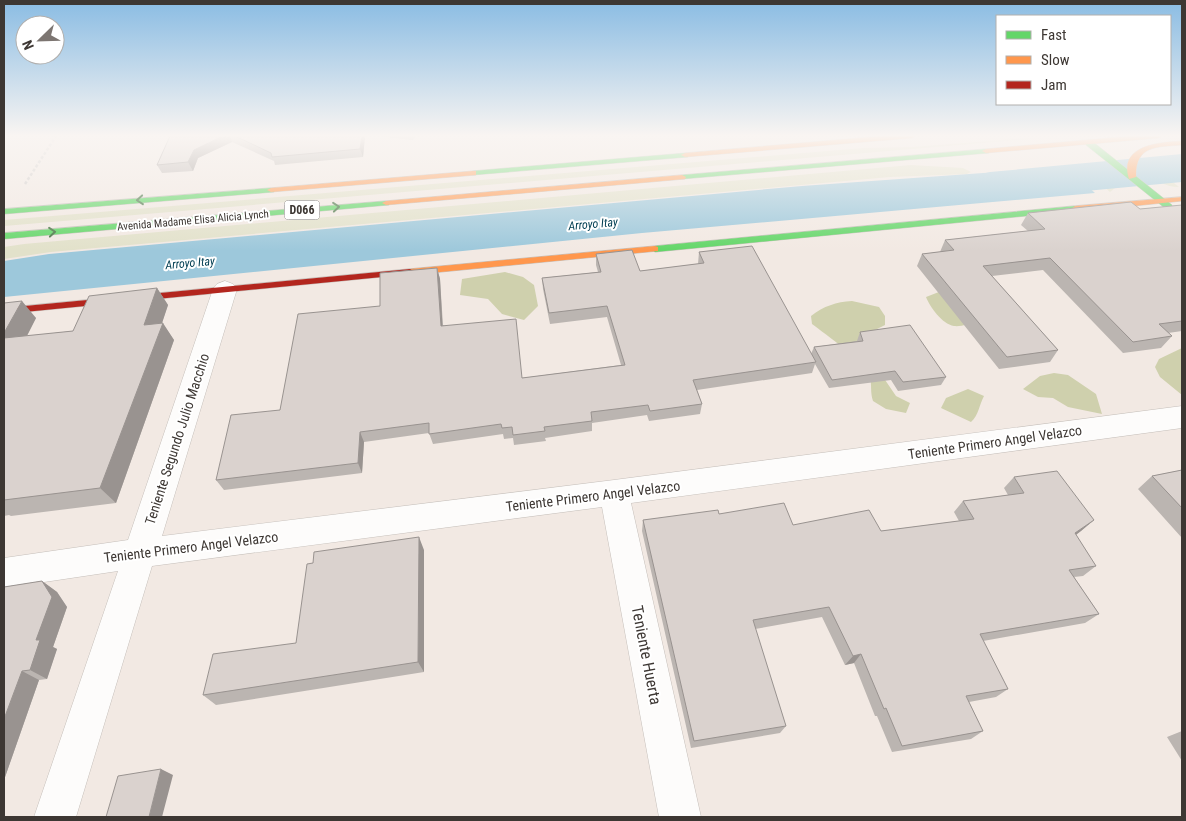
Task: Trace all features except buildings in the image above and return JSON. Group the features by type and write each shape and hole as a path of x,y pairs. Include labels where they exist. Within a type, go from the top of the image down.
{"main road":[{"name":"Avenida Madame Elisa Alicia Lynch","path":"4,212 454,174"},
{"name":"Avenida Madame Elisa Alicia Lynch","path":"4,236 724,174"},
{"path":"1129,174 1176,212"},
{"path":"4,311 1182,199"}],"street":[{"name":"Teniente Segundo Julio Macchio","path":"55,817 225,289"},
{"name":"Teniente Primero Angel Velazco","path":"4,572 140,552 614,493 1182,417"},
{"name":"Teniente Huerta","path":"614,493 680,817"}],"path":[{"path":"24,186 31,174"}],"green space":[{"path":"549,174 614,174 4,226 4,220"},
{"path":"806,174 959,174 890,177 51,252 4,259 4,247"},
{"path":"1090,174 1101,174 1109,179 1115,188 1110,192"},
{"path":"1149,174 1163,174 1179,187 1165,185"},
{"path":"505,272 523,277 534,285 538,306 524,320 502,314 488,299 460,295 462,279"},
{"path":"944,290 978,322 954,326 941,319 933,310 926,297"},
{"path":"852,301 879,307 885,316 885,325 873,331 881,374 896,396 910,403 906,413 886,409 873,401 871,381 867,372 845,349 812,324 811,316 825,307"},
{"path":"1182,348 1182,395 1160,377 1155,367 1159,359"},
{"path":"1054,373 1068,375 1096,394 1102,414 1068,407 1053,398 1038,397 1023,389 1040,376"},
{"path":"968,389 984,396 971,422 941,408 946,398"}],"water":[{"path":"964,174 1074,174 1095,193 642,233 4,297 4,261 49,254 802,186"},
{"path":"1175,174 1182,174 1182,180"}],"waterway":[{"name":"Arroyo Itay","path":"990,186 1115,174"}],"traffic: fast":[{"path":"682,177 713,174"},
{"path":"1128,174 1169,207"},
{"path":"4,212 271,190"},
{"path":"4,236 386,203"},
{"path":"655,249 1075,209"}],"traffic: slow":[{"path":"271,190 457,174"},
{"path":"386,203 682,177"},
{"path":"1075,209 1182,199"},
{"path":"410,272 655,249"}],"traffic: jam":[{"path":"4,311 410,272"}]}
